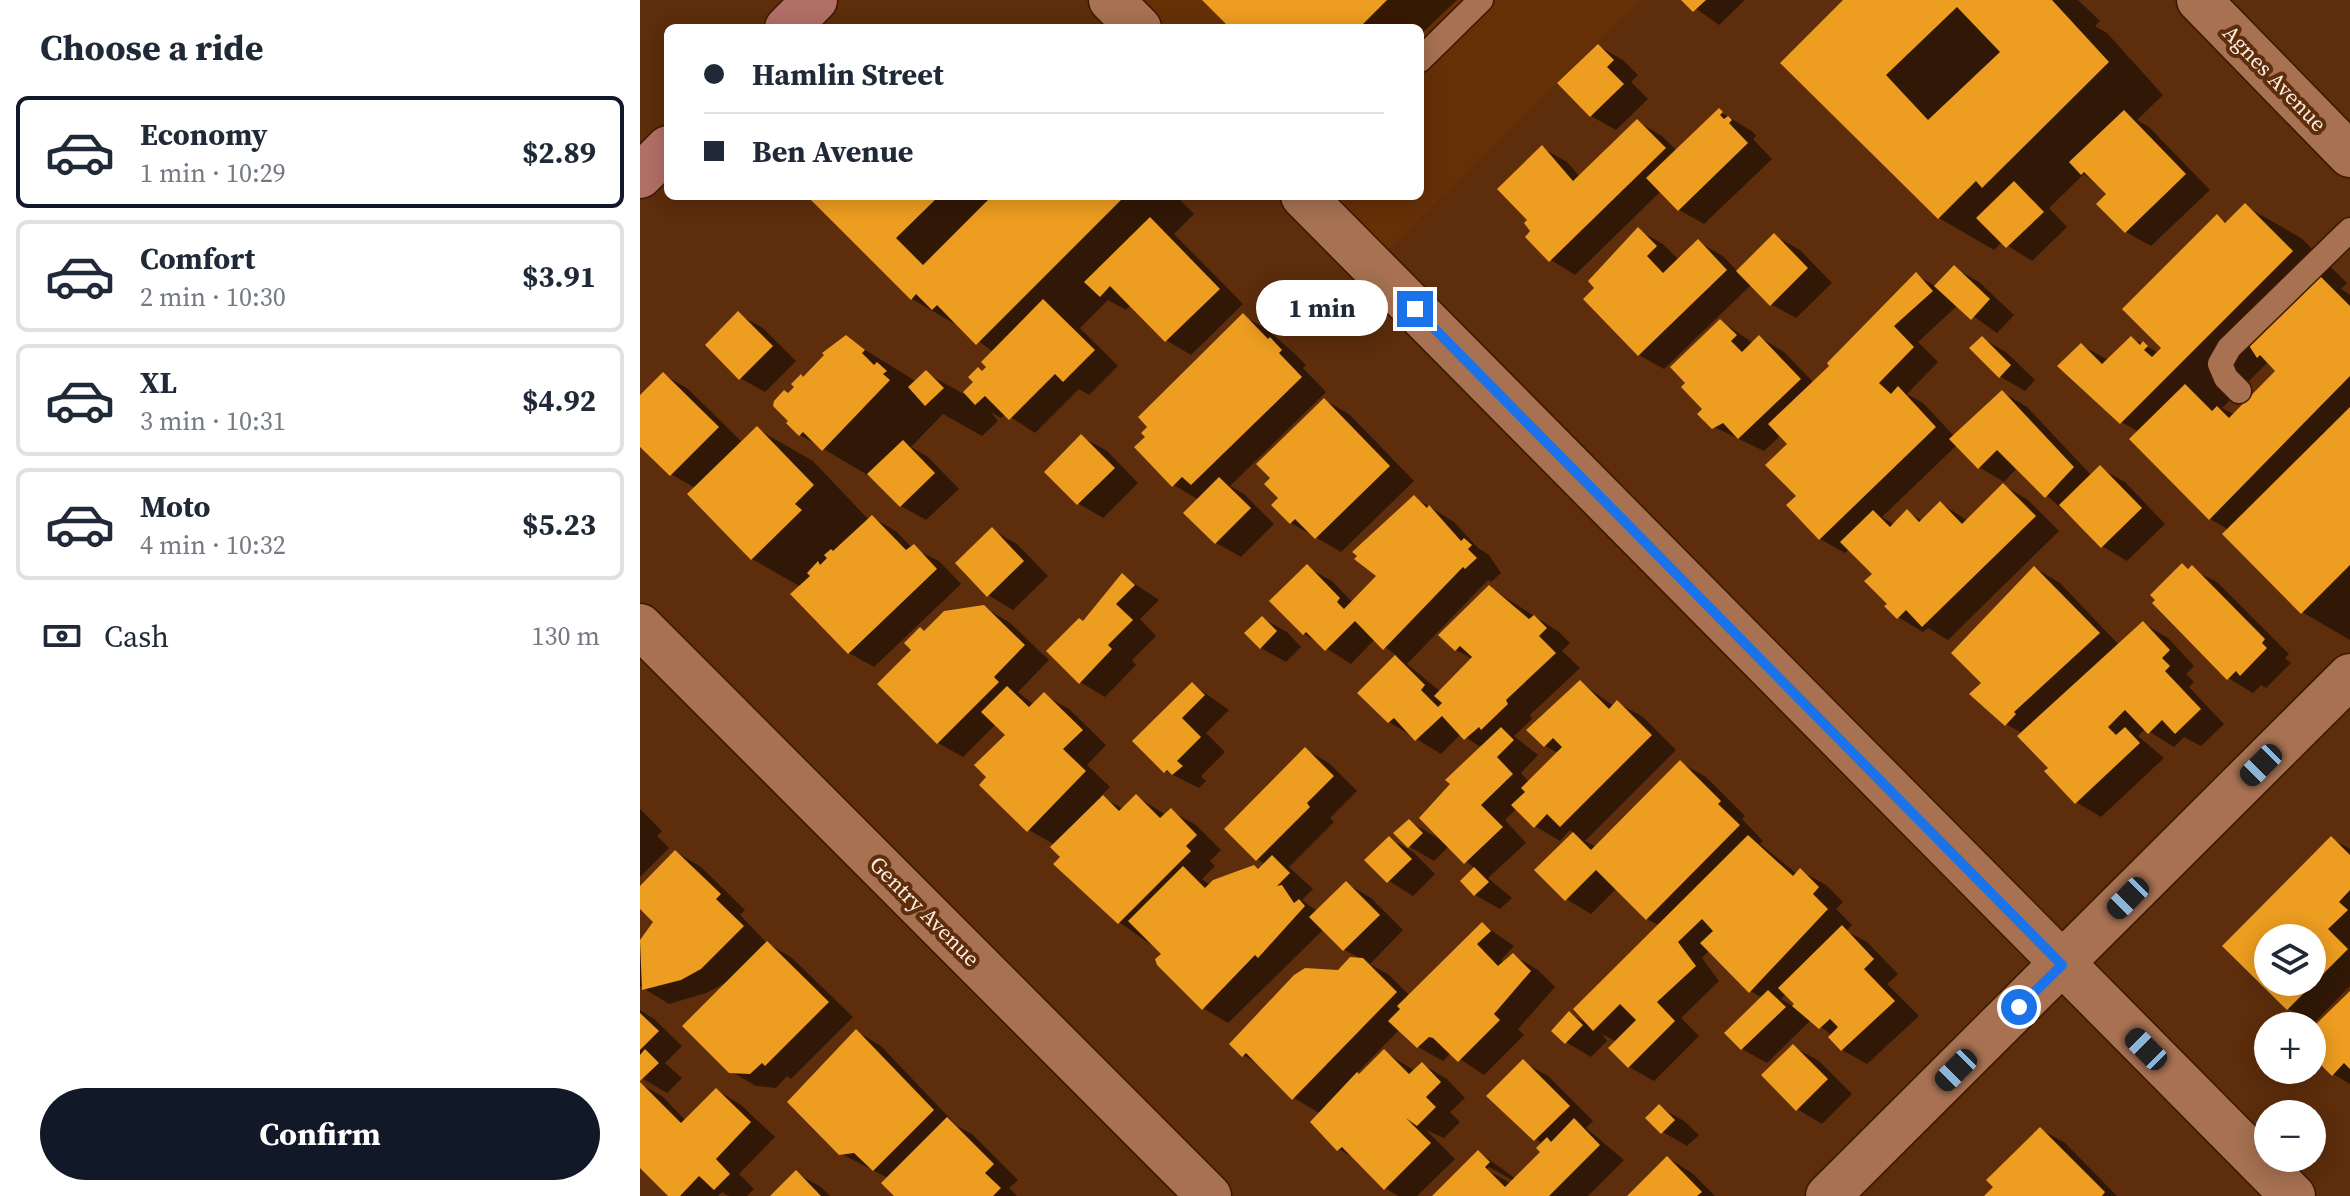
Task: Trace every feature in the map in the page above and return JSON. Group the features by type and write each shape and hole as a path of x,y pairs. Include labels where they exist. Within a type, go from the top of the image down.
{"main road":[{"path":"791,24 815,0"},
{"path":"640,176 664,152"}],"street":[{"path":"1111,0 1135,24"},
{"name":"Agnes Avenue","path":"2199,0 2350,155"},
{"path":"1307,200 2293,1196"},
{"name":"Gentry Avenue","path":"640,626 1209,1196"},
{"path":"1828,1196 2350,676"}],"lane":[{"path":"1424,56 1481,0"},
{"path":"2239,391 2226,378 2220,364 2229,348 2350,230"}],"shaded area":[{"path":"1101,0 1640,0 1367,271 1298,200 1424,200 1424,24 1125,24"}],"building":[{"path":"1202,0 1387,0 1363,24 1226,24"},
{"path":"1681,0 1706,0 1693,12"},
{"path":"1843,0 2052,0 2109,62 1982,188 1976,181 1938,219 1780,63","holes":["1957,7 2000,52 1928,120 1886,75"]},
{"path":"1598,44 1614,60 1607,67 1624,84 1590,117 1557,83"},
{"path":"1719,108 1723,112 1720,115 1732,120 1729,123 1748,143 1678,211 1646,178"},
{"path":"2124,110 2186,174 2125,233 2096,204 2106,194 2069,162"},
{"path":"1637,119 1666,148 1549,262 1525,237 1530,231 1524,223 1527,220 1497,189 1542,145 1573,181"},
{"path":"2014,181 2044,212 2006,248 1976,218"},
{"path":"811,200 935,200 896,238 923,265 988,200 1121,200 976,345 937,305 932,310 916,294 911,300"},
{"path":"2245,203 2293,251 2120,424 2057,366 2081,343 2102,364 2131,336 2140,345 2143,341 2148,346 2144,350 2152,357 2161,348 2122,309 2217,214 2225,223"},
{"path":"1150,217 1220,289 1165,342 1110,286 1100,297 1084,282"},
{"path":"1638,227 1657,246 1647,256 1663,273 1698,239 1727,270 1638,356 1583,299 1594,288 1588,281"},
{"path":"1774,233 1808,268 1770,306 1736,271"},
{"path":"1954,265 1990,299 1971,320 1934,286"},
{"path":"1916,272 1933,291 1894,326 1914,347 1879,383 1891,394 1898,386 1936,427 1819,540 1786,505 1796,496 1765,465 1787,444 1768,424 1829,366 1827,363"},
{"path":"2318,274 2350,306 2350,376 2209,520 2129,439 2185,384 2212,411 2217,406 2229,418 2275,371 2260,355 2257,358 2248,344"},
{"path":"1043,299 1095,350 1063,382 1055,374 1009,420 985,396 975,405 963,392 973,382 968,377 978,367 982,371 986,367 981,362"},
{"path":"738,311 773,346 739,380 705,345"},
{"path":"1243,313 1282,350 1279,353 1302,377 1191,485 1182,477 1172,487 1134,447 1145,437 1141,433 1147,427 1138,417"},
{"path":"1720,319 1737,335 1731,341 1742,352 1759,335 1801,379 1738,439 1723,423 1712,429 1697,414 1702,409 1681,387 1685,383 1670,367"},
{"path":"846,335 865,350 862,353 874,365 877,362 887,371 883,374 890,380 822,451 803,432 799,436 786,423 788,421 773,406 774,401 784,390 788,393 794,387 791,384 801,374 803,377 824,355 822,353"},
{"path":"1982,336 2011,365 1999,378 1969,348"},
{"path":"926,370 944,388 925,406 908,387"},
{"path":"663,372 719,427 670,476 640,447 640,395"},
{"path":"2002,390 2074,467 2045,498 1997,450 1978,469 1949,439"},
{"path":"1324,398 1390,466 1315,539 1295,519 1290,524 1271,505 1278,498 1264,484 1270,478 1256,464"},
{"path":"2350,407 2350,565 2301,614 2222,534"},
{"path":"757,426 814,485 795,504 802,510 751,560 687,494"},
{"path":"1081,434 1115,468 1077,505 1044,472"},
{"path":"903,440 935,473 900,507 867,474"},
{"path":"2100,465 2142,508 2101,548 2059,505"},
{"path":"1219,477 1251,508 1215,544 1183,513"},
{"path":"2003,483 2036,516 1922,627 1906,610 1897,619 1884,606 1887,604 1864,581 1872,574 1840,542 1873,510 1890,527 1907,509 1919,522 1940,501 1962,524"},
{"path":"1414,495 1427,508 1429,505 1461,541 1464,538 1472,545 1468,549 1477,558 1465,569 1463,567 1383,650 1355,621 1325,651 1306,632 1303,635 1269,601 1307,564 1340,598 1337,602 1344,609 1376,576 1354,559 1357,556 1352,552"},
{"path":"872,515 906,550 914,544 937,569 848,654 790,594 810,576 807,573 818,561 820,565 827,558 824,555 831,549 833,551"},
{"path":"992,527 1024,561 987,597 955,563"},
{"path":"2182,563 2188,569 2192,565 2265,639 2262,643 2267,648 2240,676 2236,671 2227,680 2152,603 2155,600 2150,595"},
{"path":"2034,566 2100,633 2014,712 2016,714 2005,726 1969,694 1981,683 1951,653"},
{"path":"1122,573 1135,585 1116,604 1133,620 1108,645 1112,649 1079,684 1046,651 1079,618 1083,621"},
{"path":"1489,585 1529,619 1534,615 1547,628 1539,636 1556,653 1506,700 1508,704 1481,730 1479,727 1464,740 1442,716 1415,741 1394,718 1388,723 1357,693 1395,655 1425,685 1421,690 1438,707 1442,703 1434,696 1472,657 1460,646 1455,651 1438,635"},
{"path":"984,605 1025,645 994,677 999,682 937,744 877,684 911,650 904,643 920,627 924,631 944,611"},
{"path":"1262,616 1277,631 1260,649 1244,633"},
{"path":"2143,621 2170,650 2162,658 2170,666 2165,671 2201,709 2175,734 2162,720 2148,734 2125,710 2108,727 2116,735 2125,727 2140,743 2075,804 2044,771 2048,768 2017,736"},
{"path":"1580,680 1609,709 1617,700 1652,735 1560,827 1547,814 1534,828 1511,805 1525,792 1521,788 1562,747 1553,738 1544,747 1526,730"},
{"path":"1192,682 1205,695 1182,718 1201,737 1177,761 1183,766 1172,775 1167,770 1164,773 1132,741"},
{"path":"1007,686 1029,707 1044,692 1083,730 1063,749 1086,771 1027,832 979,785 986,777 974,765 1005,735 981,712"},
{"path":"1501,727 1514,740 1497,757 1513,774 1481,805 1503,827 1464,864 1419,818 1450,784 1445,780"},
{"path":"1305,747 1334,776 1307,803 1310,807 1256,861 1224,829"},
{"path":"1680,760 1740,825 1646,920 1596,870 1565,901 1534,870 1573,832 1591,850"},
{"path":"1136,794 1160,818 1171,808 1197,835 1186,846 1191,851 1118,924 1053,864 1060,857 1050,847 1103,795 1119,811"},
{"path":"1409,819 1423,833 1408,848 1393,833"},
{"path":"1748,835 1793,876 1800,868 1819,887 1813,894 1828,909 1749,993 1700,943 1713,931 1702,919 1678,942 1696,966 1657,1002 1675,1021 1628,1068 1608,1048 1636,1020 1620,1004 1593,1031 1573,1009"},
{"path":"1389,836 1412,859 1387,883 1364,860"},
{"path":"2331,836 2350,855 2350,890 2339,902 2348,910 2328,929 2348,949 2326,971 2326,924 2254,924 2254,978 2222,946"},
{"path":"675,850 721,894 716,899 744,926 701,969 681,980 642,990 640,940 653,922 640,909 640,886"},
{"path":"1272,855 1290,873 1277,886 1282,885 1294,903 1299,899 1305,906 1258,958 1255,955 1202,1010 1157,965 1155,959 1161,954 1128,921 1183,866 1205,888 1213,880 1254,865 1258,869"},
{"path":"1474,867 1489,882 1474,896 1460,881"},
{"path":"1346,881 1380,915 1343,951 1309,917"},
{"path":"1482,922 1491,931 1477,944 1498,966 1513,953 1531,971 1494,1014 1500,1020 1458,1062 1433,1038 1429,1037 1417,1048 1388,1021 1400,1009 1397,1006"},
{"path":"1842,925 1874,959 1864,969 1895,1001 1841,1051 1828,1037 1838,1027 1830,1019 1819,1029 1792,1006 1794,1004 1778,988"},
{"path":"767,941 829,1002 765,1066 762,1063 750,1074 729,1073 682,1026"},
{"path":"1350,957 1363,958 1397,992 1292,1100 1246,1053 1242,1057 1229,1044 1294,975 1305,968 1338,970"},
{"path":"1768,990 1786,1007 1741,1050 1724,1033"},
{"path":"2350,991 2350,1069 2344,1063 2332,1076 2326,1070 2326,1014"},
{"path":"2273,996 2301,996 2287,1010"},
{"path":"1569,1011 1583,1025 1565,1044 1551,1031"},
{"path":"640,1013 659,1031 640,1050"},
{"path":"856,1029 934,1110 873,1171 854,1153 839,1155 787,1102"},
{"path":"1793,1044 1828,1079 1796,1111 1761,1075"},
{"path":"645,1049 659,1063 640,1081 640,1055"},
{"path":"1384,1049 1409,1074 1422,1062 1441,1082 1426,1097 1436,1107 1417,1126 1406,1118 1431,1143 1384,1190 1342,1147 1337,1151 1310,1122 1357,1072 1359,1074"},
{"path":"1523,1059 1570,1106 1534,1141 1486,1096"},
{"path":"640,1082 681,1123 716,1088 751,1122 716,1159 730,1174 714,1190 699,1176 680,1196 668,1196 640,1168"},
{"path":"1659,1104 1675,1120 1661,1134 1645,1118"},
{"path":"947,1117 994,1164 985,1173 1001,1188 993,1196 894,1196 881,1183"},
{"path":"1574,1118 1600,1145 1549,1196 1432,1196 1478,1150 1490,1162 1485,1167 1505,1187 1540,1152 1536,1148 1547,1137 1551,1142"},
{"path":"2040,1127 2105,1192 2102,1196 1984,1196 1993,1187 1986,1180"},
{"path":"1667,1156 1702,1192 1697,1196 1627,1196"},
{"path":"796,1170 821,1196 770,1196"}],"route":[{"path":"1415,309 2062,965 2019,1007"}]}
